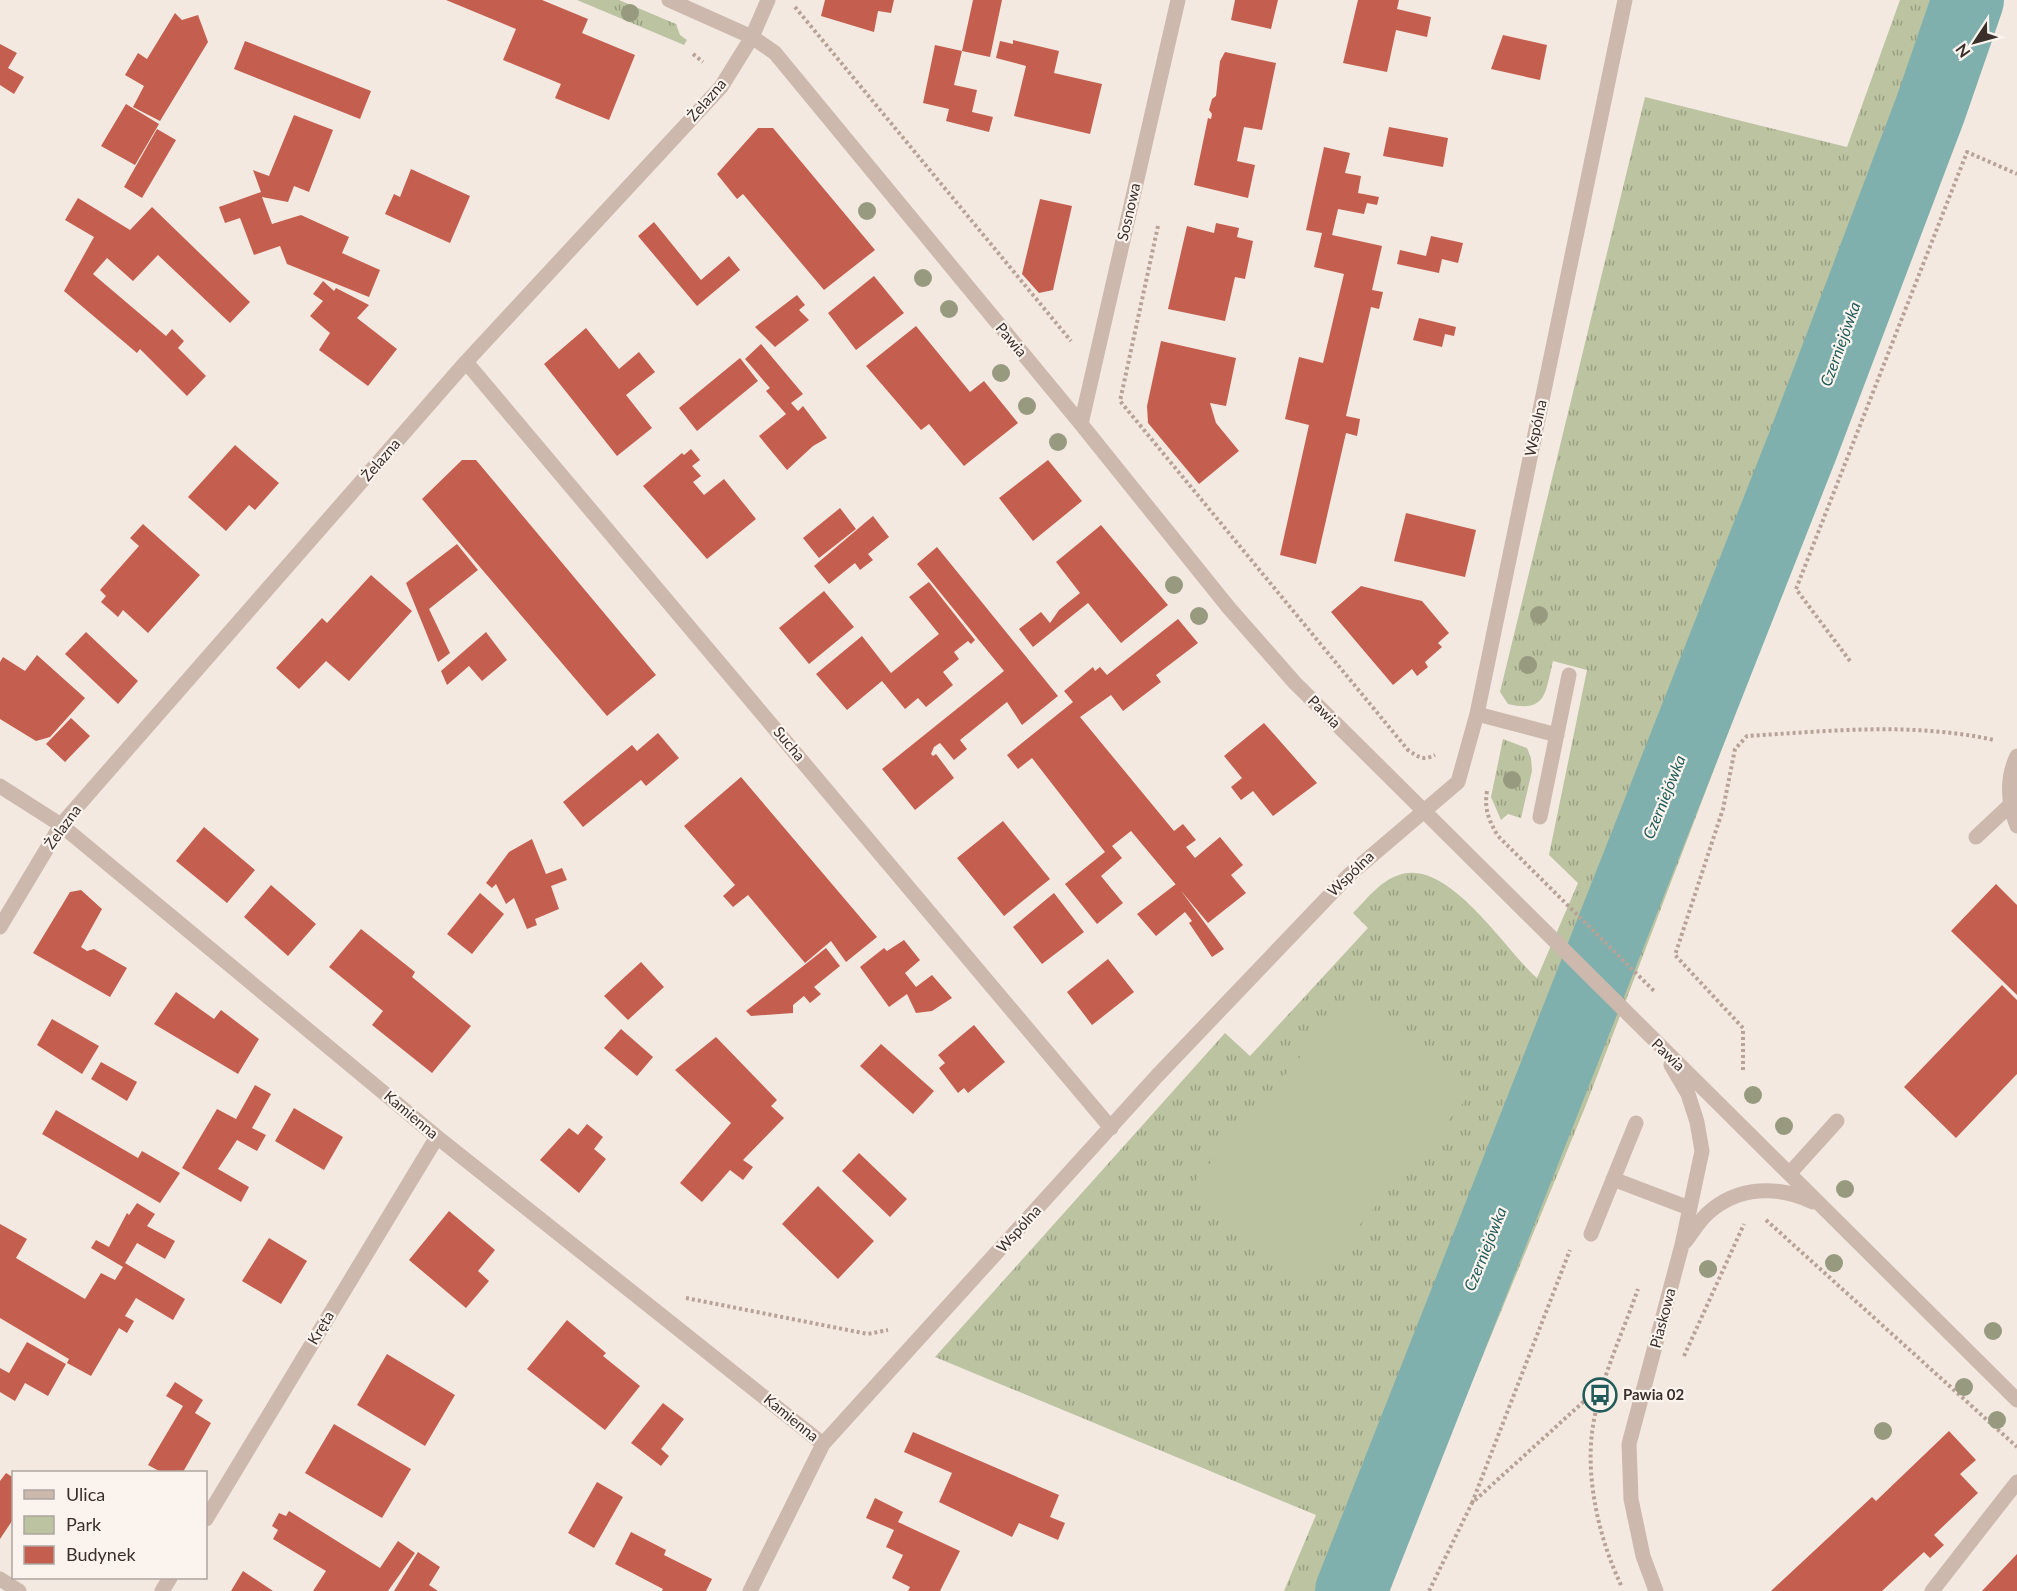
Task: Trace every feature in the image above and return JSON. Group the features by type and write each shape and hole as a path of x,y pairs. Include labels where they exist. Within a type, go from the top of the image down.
{"street":[{"name":"Pawia","path":"669,0 752,37 775,53 1081,424 1229,609 1295,683 2017,1400"},
{"name":"Żelazna","path":"0,927 61,825 466,362 721,87 752,37 768,0"},
{"name":"Sosnowa","path":"1081,424 1178,0"},
{"name":"Wspólna","path":"750,1591 823,1444 1111,1128 1349,875 1458,782 1477,714 1625,0"},
{"name":"Sucha","path":"466,362 1111,1128"},
{"path":"1540,817 1569,675"},
{"path":"1477,714 1557,735"},
{"path":"2017,756 2010,778 2009,806 2017,826"},
{"name":"Kamienna","path":"0,786 61,825 437,1137 823,1444"},
{"path":"1976,837 2009,806"},
{"name":"Piaskowa","path":"1656,1591 1643,1556 1631,1499 1629,1444 1682,1245 1702,1151 1697,1122 1688,1094 1662,1049"},
{"path":"1790,1173 1837,1121"},
{"path":"1591,1234 1636,1124"},
{"name":"Kręta","path":"207,1517 437,1137"},
{"path":"1613,1179 1689,1208"},
{"path":"1682,1245 1708,1213 1729,1199 1745,1193 1776,1190 1799,1195 1824,1207"},
{"path":"1932,1591 2017,1482"},
{"path":"0,1579 19,1591"}],"path":[{"path":"793,0 793,3 1074,344"},
{"path":"1850,661 1796,589 1967,152 2017,174"},
{"path":"1120,401 1408,750"},
{"path":"1743,1070 1743,1028 1676,956 1723,809 1735,749 1747,736 1886,727 1961,733 2006,743"},
{"path":"1489,779 1485,802 1489,820 1498,836 1655,992"},
{"path":"1763,1216 2017,1447"},
{"path":"1681,1365 1744,1224 1752,1218"},
{"path":"1428,1591 1472,1503 1573,1242"},
{"path":"677,1296 793,1321 868,1334 894,1328"},
{"path":"1472,1503 1605,1383"}],"green space":[{"path":"577,0 619,0 676,24 680,35 687,40 684,45"},
{"path":"1900,0 2002,0 1942,172 1586,1105 1386,1591 1284,1591 1316,1515 935,1357 1225,1033 1250,1056 1368,928 1353,913 1374,891 1392,878 1418,873 1437,880 1456,893 1475,910 1537,978 1578,883 1549,855 1587,670 1553,661 1546,691 1537,703 1530,706 1508,704 1500,692 1645,97 1847,147"},
{"path":"1503,739 1527,748 1532,771 1521,818 1508,814 1501,820 1491,797"},
{"path":"1350,998 1468,1097 1308,1286 1190,1187"}],"building":[{"path":"446,0 542,0 588,19 582,33 635,55 609,120 555,98 561,84 503,60 516,29"},
{"path":"825,0 894,0 891,13 878,11 874,32 821,16"},
{"path":"973,0 1002,0 990,57 962,51"},
{"path":"1235,0 1278,0 1271,29 1231,20"},
{"path":"1358,0 1399,0 1397,9 1431,17 1427,37 1396,30 1387,72 1343,63"},
{"path":"175,13 182,20 198,15 208,42 160,121 133,107 144,86 125,75 138,53 147,59"},
{"path":"1503,35 1547,45 1540,80 1491,69"},
{"path":"1013,40 1059,51 1054,73 1102,84 1090,134 1014,116 1026,66 996,58 1000,41 1013,44"},
{"path":"245,41 371,91 360,119 234,69"},
{"path":"0,44 17,53 8,68 24,77 14,94 0,85"},
{"path":"935,45 962,51 954,85 977,90 972,112 993,117 989,132 946,121 949,109 923,103"},
{"path":"1225,52 1276,63 1262,130 1244,127 1237,161 1255,165 1248,198 1194,185 1208,118 1211,119 1212,114 1209,110 1212,99 1216,96 1220,61"},
{"path":"126,104 159,124 135,165 101,146"},
{"path":"294,115 333,130 309,192 294,186 288,202 262,197 272,224 301,215 349,237 342,253 380,270 369,297 287,264 280,246 254,255 240,218 225,223 219,207 261,192 253,170 269,176"},
{"path":"1389,127 1448,138 1443,167 1383,156"},
{"path":"758,128 773,128 875,250 824,290 743,194 737,199 717,174"},
{"path":"157,129 176,140 142,198 124,187"},
{"path":"1324,147 1350,153 1345,173 1361,176 1358,193 1379,197 1377,205 1367,203 1364,214 1338,209 1332,235 1382,246 1372,290 1383,292 1379,309 1371,307 1346,416 1360,419 1357,436 1346,433 1316,564 1280,555 1309,425 1285,419 1299,357 1323,363 1344,274 1314,267 1322,233 1306,230"},
{"path":"411,169 470,196 450,243 385,214 394,194 400,197"},
{"path":"78,198 130,230 152,207 250,302 230,323 158,255 133,281 107,258 93,274 166,336 172,329 184,341 178,348 206,376 187,396 140,349 137,353 64,291 94,237 65,220"},
{"path":"1040,199 1072,206 1053,290 1039,293 1022,274"},
{"path":"654,222 701,280 729,256 740,270 697,306 638,236"},
{"path":"1216,223 1239,228 1237,237 1253,241 1245,279 1235,277 1225,321 1168,309 1187,226 1214,233"},
{"path":"1431,236 1463,243 1458,263 1442,259 1439,273 1397,264 1400,250 1426,256"},
{"path":"874,276 904,313 856,350 828,313"},
{"path":"323,281 334,291 336,288 369,305 357,318 397,349 368,386 319,350 330,333 310,316 323,301 313,294"},
{"path":"797,295 805,305 799,310 809,320 775,347 755,327"},
{"path":"1419,318 1456,327 1454,336 1445,334 1442,347 1413,340"},
{"path":"916,326 970,392 984,381 1018,423 964,466 929,424 921,430 866,366"},
{"path":"586,328 619,369 639,352 655,372 626,395 652,428 617,456 544,364"},
{"path":"1161,341 1236,358 1226,406 1210,403 1216,423 1239,451 1199,484 1148,423 1147,406"},
{"path":"761,344 803,394 791,403 798,411 803,406 827,438 813,446 787,470 759,436 786,414 766,391 770,388 745,359"},
{"path":"740,358 758,381 697,431 679,408"},
{"path":"235,445 279,483 255,510 249,505 226,531 188,497"},
{"path":"691,449 700,460 692,466 701,476 693,482 704,495 724,479 756,519 707,559 643,486 682,453 684,455"},
{"path":"462,460 476,460 656,675 607,716 422,499"},
{"path":"1048,460 1082,501 1033,541 999,498"},
{"path":"840,508 856,529 819,558 803,538"},
{"path":"1406,513 1476,530 1465,577 1394,561"},
{"path":"873,516 889,537 868,554 873,560 860,570 855,563 829,584 814,566"},
{"path":"143,524 200,575 148,633 123,610 118,617 101,602 106,596 100,590 139,546 130,538"},
{"path":"1101,525 1168,605 1121,643 1088,603 1033,647 1019,629 1041,612 1050,623 1059,610 1080,593 1056,562"},
{"path":"457,544 478,570 429,609 450,653 438,662 406,583"},
{"path":"937,547 1058,696 1022,725 1007,702 960,740 967,749 954,760 940,743 934,747 931,754 933,756 936,754 954,778 915,810 882,769 1004,671 917,564"},
{"path":"371,575 412,611 349,681 326,661 299,689 276,668 322,618 327,623"},
{"path":"929,582 975,640 971,644 968,641 954,652 959,659 943,672 953,685 926,707 918,698 905,709 882,681 847,710 816,674 862,636 891,673 939,634 909,597"},
{"path":"1361,586 1422,601 1449,633 1438,643 1442,647 1425,662 1428,667 1417,676 1412,669 1393,685 1331,612"},
{"path":"824,591 854,627 809,664 779,628"},
{"path":"1178,619 1198,643 1156,675 1161,682 1123,711 1111,695 1080,717 1174,831 1183,824 1196,840 1186,847 1195,858 1220,837 1243,865 1231,875 1246,893 1208,923 1131,831 1112,846 1122,858 1101,876 1123,903 1097,924 1065,884 1105,852 1032,758 1018,769 1007,755 1073,702 1064,691 1093,667 1095,671 1100,667 1107,675"},
{"path":"86,632 138,681 118,704 65,654"},
{"path":"486,632 507,660 482,681 469,666 447,685 441,671"},
{"path":"37,655 85,698 50,737 36,741 0,719 0,662 3,657 25,671"},
{"path":"71,718 90,736 65,762 46,744"},
{"path":"1264,723 1317,783 1273,816 1253,791 1241,800 1231,787 1242,778 1224,756"},
{"path":"658,733 679,758 646,786 641,780 583,827 563,802 632,745 637,751"},
{"path":"741,777 877,937 846,962 831,941 805,963 748,895 733,907 723,896 735,885 684,826"},
{"path":"1003,821 1050,879 1004,916 957,858"},
{"path":"204,827 255,870 227,903 176,861"},
{"path":"532,839 546,874 562,868 567,880 551,886 559,909 535,919 537,925 527,929 514,898 506,904 496,884 492,888 486,883 509,852"},
{"path":"1176,884 1224,949 1212,957 1189,923 1192,921 1185,912 1156,936 1137,914"},
{"path":"1996,884 2017,905 2017,995 1951,931"},
{"path":"271,885 316,924 288,956 244,917"},
{"path":"81,890 102,909 81,947 87,951 94,949 127,968 110,997 33,953 70,892"},
{"path":"480,893 504,914 472,954 447,934"},
{"path":"1054,893 1084,932 1042,964 1013,927"},
{"path":"361,929 415,972 412,977 471,1026 432,1073 372,1025 383,1011 329,967"},
{"path":"904,940 920,960 905,973 916,987 932,975 952,998 932,1011 916,1013 907,994 889,1007 860,967 884,948 887,951"},
{"path":"826,948 840,966 814,987 821,994 810,1003 804,996 793,1005 793,1013 751,1016 746,1011"},
{"path":"1108,959 1134,992 1092,1025 1067,992"},
{"path":"641,962 664,987 628,1020 604,996"},
{"path":"2002,985 2017,1000 2017,1074 1956,1138 1904,1087"},
{"path":"176,992 214,1019 221,1010 259,1039 238,1074 154,1024"},
{"path":"52,1019 99,1046 82,1074 37,1045"},
{"path":"974,1025 1005,1062 968,1093 964,1088 958,1093 939,1068 945,1063 938,1055"},
{"path":"621,1029 653,1057 637,1076 604,1048"},
{"path":"716,1037 777,1100 771,1106 784,1118 743,1160 753,1167 743,1180 730,1170 702,1202 680,1183 731,1123 675,1070"},
{"path":"881,1044 934,1091 913,1114 860,1066"},
{"path":"101,1062 137,1082 127,1101 91,1079"},
{"path":"255,1085 271,1094 252,1128 266,1135 257,1151 237,1140 218,1169 249,1187 241,1202 182,1168 217,1109 236,1119"},
{"path":"294,1108 343,1137 324,1170 275,1141"},
{"path":"56,1110 138,1158 142,1151 180,1173 160,1203 42,1134"},
{"path":"587,1124 603,1137 594,1149 606,1159 579,1193 540,1160 569,1128 578,1135"},
{"path":"859,1153 907,1199 890,1217 842,1171"},
{"path":"818,1186 874,1241 838,1279 782,1224"},
{"path":"137,1203 155,1214 147,1226 175,1241 165,1259 137,1243 125,1263 185,1299 173,1320 136,1298 125,1316 134,1321 127,1333 119,1328 91,1376 67,1363 69,1359 0,1318 0,1224 27,1239 16,1258 85,1299 101,1273 115,1280 123,1267 91,1248 96,1240 109,1247 127,1213 129,1215"},
{"path":"449,1211 495,1250 478,1271 489,1281 466,1308 409,1260"},
{"path":"269,1238 307,1261 281,1304 242,1281"},
{"path":"567,1320 606,1353 603,1356 640,1386 605,1430 527,1369"},
{"path":"27,1342 66,1364 48,1396 25,1383 15,1401 0,1392 0,1368 9,1373"},
{"path":"387,1354 455,1395 425,1446 357,1405"},
{"path":"175,1382 203,1400 195,1413 211,1423 184,1471 159,1471 148,1465 183,1406 166,1396"},
{"path":"663,1403 684,1419 661,1449 669,1456 661,1466 631,1443"},
{"path":"334,1424 411,1469 382,1518 305,1473"},
{"path":"1949,1431 1976,1460 1960,1474 1978,1493 1934,1535 1944,1545 1930,1558 1924,1552 1882,1591 1771,1591 1872,1497 1876,1501"},
{"path":"913,1432 1059,1495 1050,1517 1065,1523 1058,1540 1019,1523 1012,1537 939,1502 952,1473 904,1452"},
{"path":"6,1473 12,1477 12,1521 0,1539 0,1481"},
{"path":"597,1482 623,1497 594,1548 568,1533"},
{"path":"875,1498 903,1512 898,1522 960,1551 940,1591 908,1591 910,1587 892,1578 903,1555 886,1547 894,1530 866,1518"},
{"path":"289,1511 380,1568 398,1541 415,1553 388,1591 313,1591 326,1571 273,1539 278,1530 272,1526 279,1513 286,1516"},
{"path":"631,1532 666,1550 664,1555 712,1579 706,1591 662,1591 663,1589 615,1564"},
{"path":"418,1552 440,1567 429,1585 438,1591 394,1591"},
{"path":"2017,1554 2017,1591 1982,1591"},
{"path":"243,1571 273,1591 231,1591"}],"waterway":[{"name":"Czerniejówka","path":"1351,1591 1803,445 1930,110 1968,0"}],"place":[{"name":"Pawia 02","path":"1600,1395"}]}
